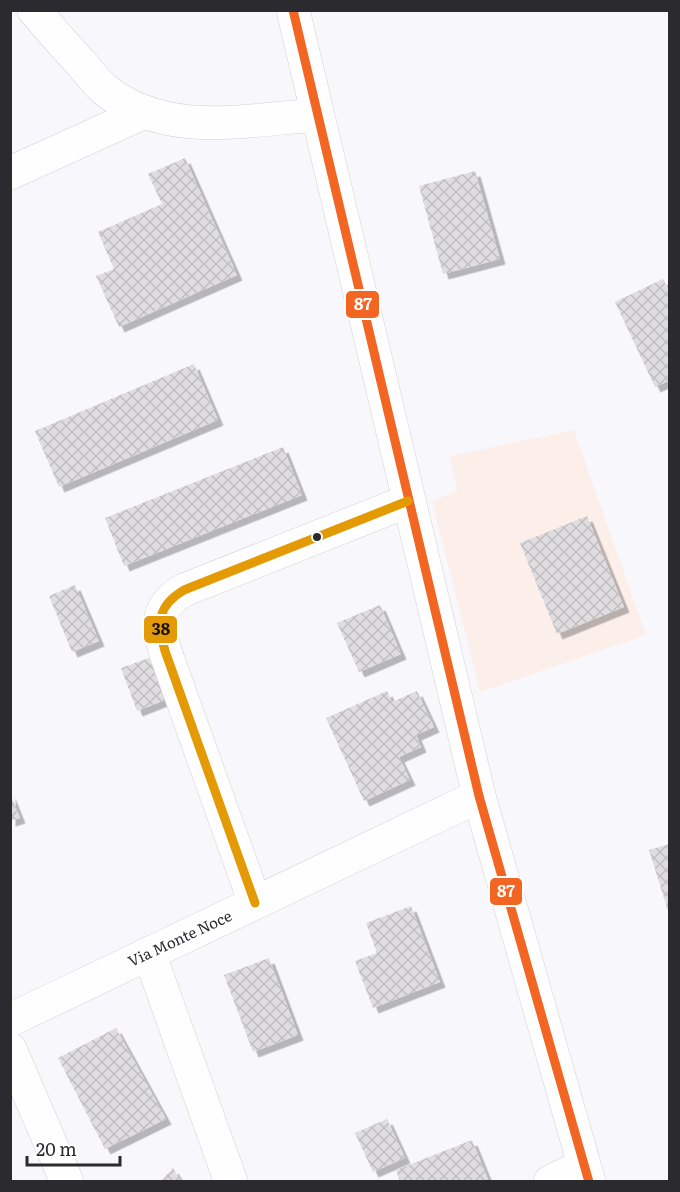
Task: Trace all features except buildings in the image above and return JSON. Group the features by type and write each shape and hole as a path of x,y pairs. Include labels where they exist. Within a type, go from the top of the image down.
{"street":[{"path":"34,10 102,87 119,99 145,112 176,121 199,124 316,115"},
{"path":"293,10 479,796 586,1173 550,1182"},
{"path":"10,173 145,112"},
{"path":"255,903 165,651 160,626 161,614 167,603 184,590 408,501"},
{"name":"Via Monte Noce","path":"10,1020 479,796"},
{"path":"149,953 231,1182"},
{"path":"10,1049 67,1182"}],"shaded area":[{"path":"574,430 646,635 480,692 432,501 457,491 450,456"}],"transit line":[{"name":"87","path":"293,10 479,796 589,1182"},
{"name":"38","path":"255,903 165,651 160,624 161,616 169,602 184,590 408,501"}]}
